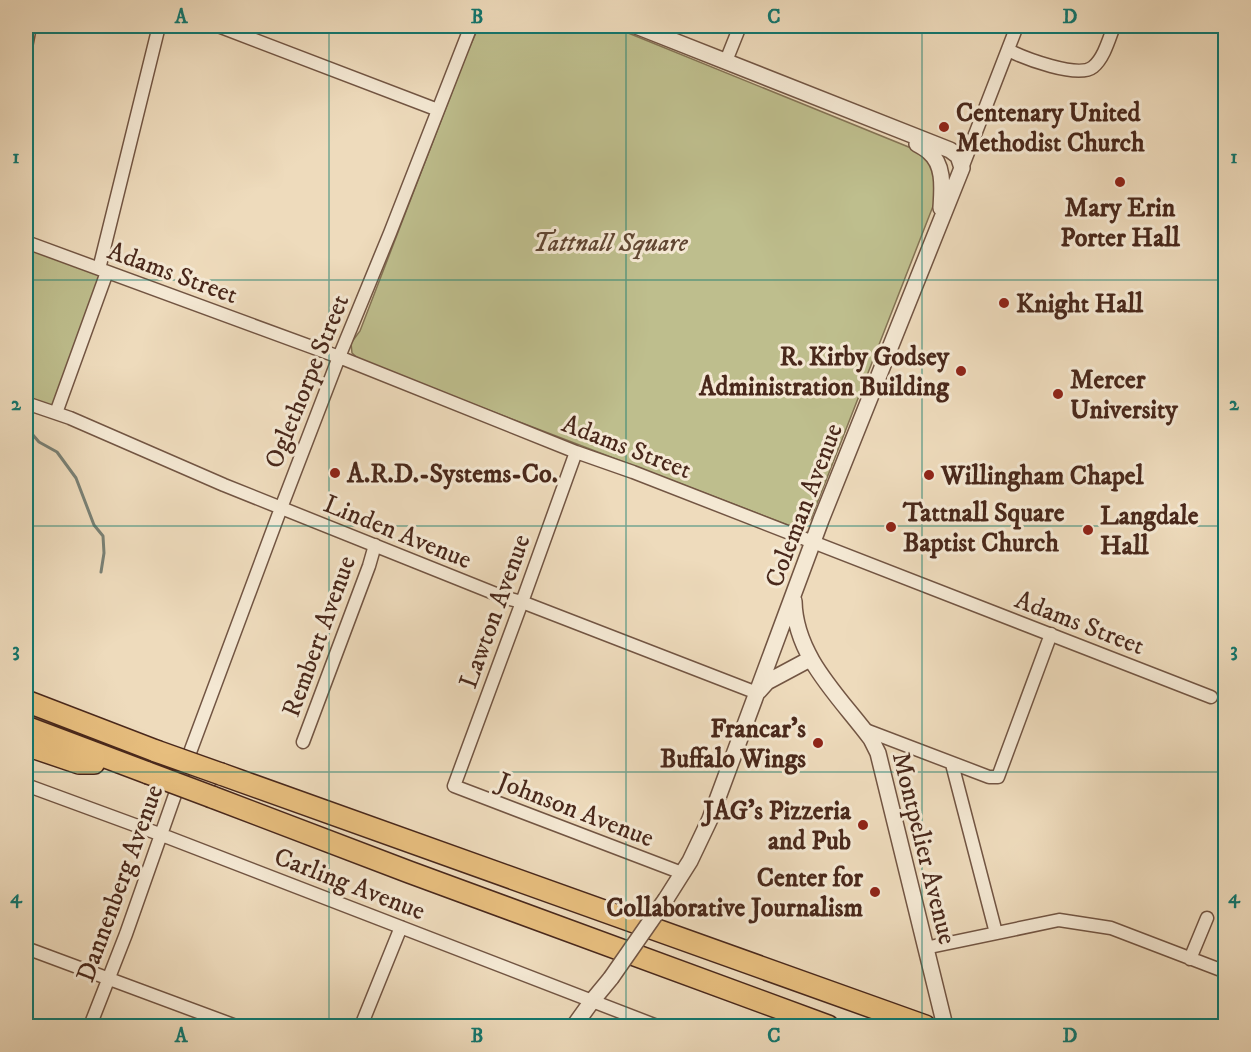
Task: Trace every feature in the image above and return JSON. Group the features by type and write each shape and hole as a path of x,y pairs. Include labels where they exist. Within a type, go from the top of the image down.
{"highway":[{"path":"26,701 221,774 925,1026"},
{"path":"26,728 828,1026"},
{"path":"26,745 80,763 121,763"}],"street":[{"path":"26,47 30,26"},
{"path":"56,413 103,271 159,26"},
{"path":"218,26 438,110"},
{"name":"Oglethorpe Street","path":"189,755 339,357 471,26"},
{"path":"636,26 955,153 960,159 962,168"},
{"path":"726,61 741,26"},
{"path":"962,168 1017,26"},
{"path":"1008,50 1047,66 1089,70 1099,61 1114,26"},
{"path":"891,128 931,153 935,159 941,175 941,222"},
{"name":"Coleman Avenue","path":"574,1026 611,978 666,898 694,853 710,819 813,542 962,168"},
{"name":"Adams Street","path":"26,242 339,357 576,452 1211,697"},
{"name":"Linden Avenue","path":"26,403 70,418 224,485 506,598 522,602 757,693"},
{"name":"Lawton Avenue","path":"454,786 576,452"},
{"name":"Rembert Avenue","path":"303,742 375,545"},
{"name":"Montpelier Avenue","path":"794,595 796,620 810,659 871,740 878,753 945,1026"},
{"path":"862,729 952,764 989,777 998,777 1051,634"},
{"path":"757,693 767,682 810,659"},
{"name":"Dannenberg Avenue","path":"90,1026 126,934 189,755"},
{"path":"952,764 996,933"},
{"name":"Carling Avenue","path":"26,785 592,1001 632,1022 657,1026"},
{"name":"Johnson Avenue","path":"454,786 682,873"},
{"path":"1190,958 1207,918"},
{"path":"925,948 1059,920 1110,927 1226,972"},
{"path":"361,1026 401,927"},
{"path":"26,948 236,1026"}],"green space":[{"name":"Tattnall Square","path":"479,26 611,26 916,150 935,168 937,196 811,519 806,524 788,525 361,361 352,353 351,343 360,331"},
{"path":"26,243 107,271 56,412 26,401"}],"waterway":[{"path":"26,427 39,442 57,452 76,478 94,525 103,536 104,553 101,572"}],"place":[{"name":"Centenary United Methodist Church","path":"944,127"},
{"name":"Mary Erin Porter Hall","path":"1120,182"},
{"name":"Knight Hall","path":"1004,303"},
{"name":"R. Kirby Godsey Administration Building","path":"961,371"},
{"name":"Mercer University","path":"1058,394"},
{"name":"A.R.D.-Systems-Co.","path":"335,473"},
{"name":"Willingham Chapel","path":"929,475"},
{"name":"Tattnall Square Baptist Church","path":"891,527"},
{"name":"Langdale Hall","path":"1088,530"},
{"name":"Francar's Buffalo Wings","path":"818,743"},
{"name":"JAG’s Pizzeria and Pub","path":"863,825"},
{"name":"Center for Collaborative Journalism","path":"875,892"}]}
